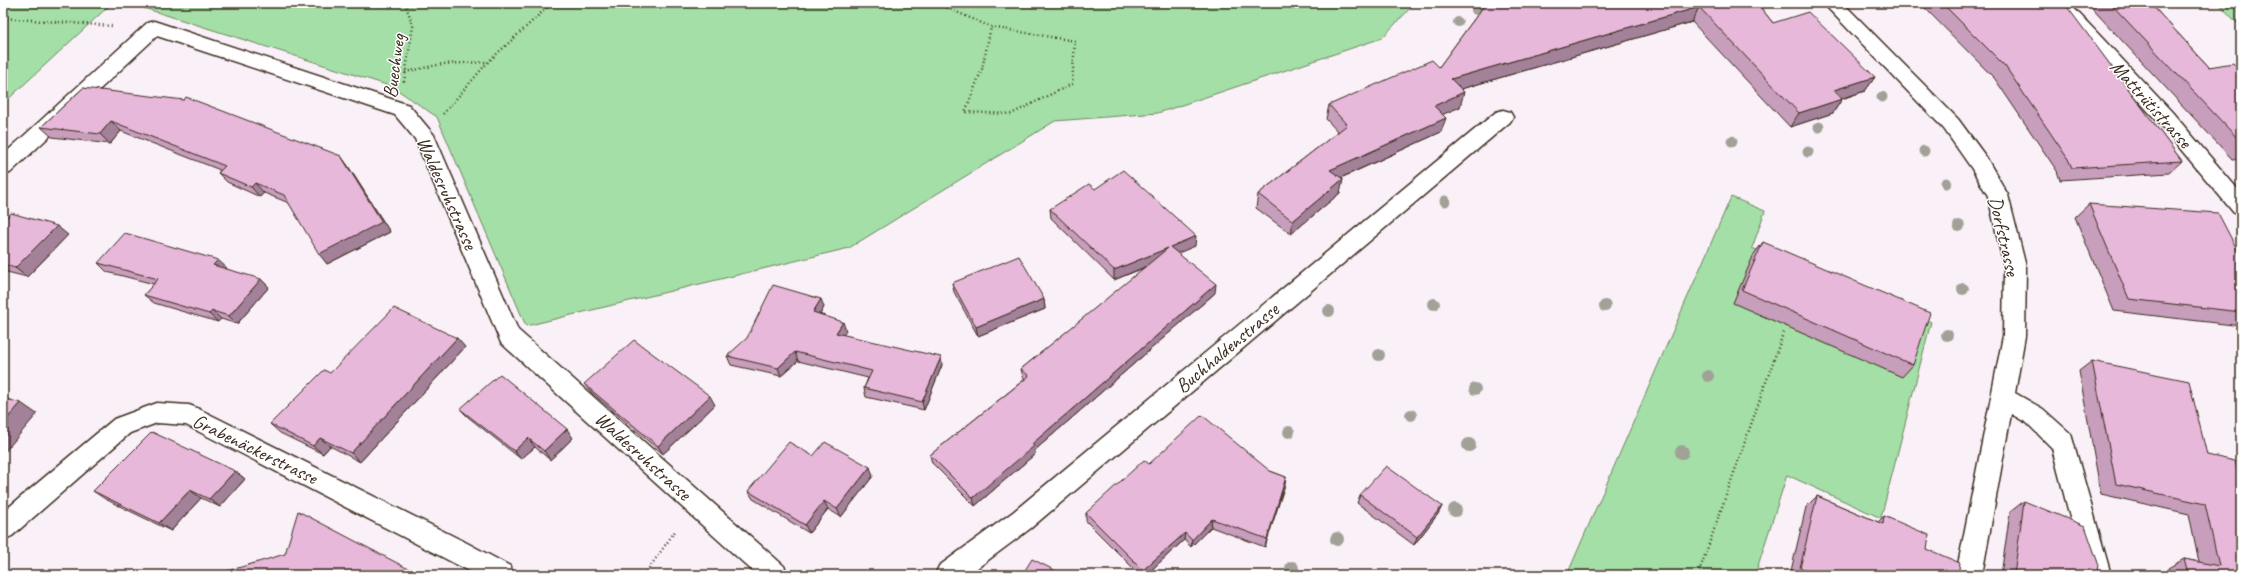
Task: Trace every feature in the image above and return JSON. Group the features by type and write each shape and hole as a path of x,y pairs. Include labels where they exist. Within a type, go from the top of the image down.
{"street":[{"name":"Dorfstrasse","path":"1832,3 1951,124 1979,163 1998,195 2015,267 2014,336 1969,575"},
{"name":"Mattrütistrasse","path":"2058,3 2165,117 2241,207"},
{"path":"3,167 154,28 402,110"},
{"name":"Waldesruhstrasse","path":"402,110 424,135 509,336 775,575"},
{"name":"Buchhaldenstrasse","path":"948,575 1022,520 1503,117"},
{"path":"2002,398 2035,416 2063,442 2098,575"},
{"name":"Grabenäckerstrasse","path":"3,528 122,426 157,413 189,416 458,551 501,575"}],"path":[{"name":"Buechweg","path":"402,110 405,72 414,26 405,3"},
{"path":"424,135 488,62 552,3"},
{"path":"936,3 991,27 1075,41 1072,84 1011,114 965,112 982,68 991,27"},
{"path":"3,18 154,28"},
{"path":"405,72 442,64 488,62"},
{"path":"1698,575 1784,331"},
{"path":"644,575 694,502"}],"green space":[{"path":"3,3 112,3 3,104"},
{"path":"128,3 1415,3 1382,38 1158,113 1055,121 849,248 526,326 437,117 393,87"},
{"path":"2218,3 2241,3 2241,27"},
{"path":"1731,197 1765,211 1752,248 1931,322 1881,518 1787,475 1755,575 1567,575"}],"building":[{"path":"1486,3 1757,3 1773,23 1808,12 1875,77 1834,90 1842,99 1799,113 1699,7 1451,79 1464,92 1434,106 1446,118 1330,170 1343,179 1293,221 1258,194 1347,125 1329,105 1432,60 1439,67"},
{"path":"1942,3 2069,3 2071,5 2068,8 2182,161 2072,168 2068,159 2005,66"},
{"path":"2110,3 2150,3 2209,67 2233,63 2241,71 2241,142"},
{"path":"83,88 184,100 186,97 341,156 382,222 319,254 284,195 255,183 251,187 218,173 225,166 111,121 100,134 41,127"},
{"path":"1123,170 1196,236 1170,247 1216,284 1032,444 1034,446 973,498 930,455 1029,376 1021,369 1168,248 1114,270 1050,209 1089,184 1095,189"},
{"path":"2089,204 2218,213 2241,257 2241,312 2129,299"},
{"path":"11,213 57,226 15,268 3,264 3,221"},
{"path":"125,233 218,260 213,265 261,279 229,316 212,311 209,314 144,295 158,279 98,263"},
{"path":"1763,242 1930,313 1913,365 1742,290"},
{"path":"1019,256 1044,299 976,327 952,283"},
{"path":"773,285 821,299 813,312 843,322 836,333 941,357 922,402 864,388 872,371 795,352 778,368 727,356 747,338"},
{"path":"394,308 457,338 351,453 320,438 313,446 270,424 324,370 330,373"},
{"path":"634,340 710,396 658,446 584,384"},
{"path":"2092,361 2189,381 2207,455 2235,461 2241,486 2241,575 2188,575 2184,559 2219,566 2205,504 2116,484"},
{"path":"500,374 567,429 544,451 528,438 514,451 460,409"},
{"path":"3,398 21,403 3,423"},
{"path":"1202,415 1270,471 1286,477 1267,539 1212,519 1192,540 1185,533 1143,570 1086,513 1144,460 1149,464"},
{"path":"152,432 235,471 209,499 190,490 159,523 93,491"},
{"path":"789,442 813,456 825,442 870,467 837,509 824,501 805,525 748,491"},
{"path":"1386,466 1442,506 1417,537 1360,495"},
{"path":"1817,496 1883,524 1884,516 1929,535 1927,549 1960,563 1958,575 1815,575 1800,568"},
{"path":"2024,501 2085,526 2098,563 2097,575 2014,575"},
{"path":"298,511 420,575 221,575 221,573 285,554"},
{"path":"1032,559 1064,575 1022,575"}]}
